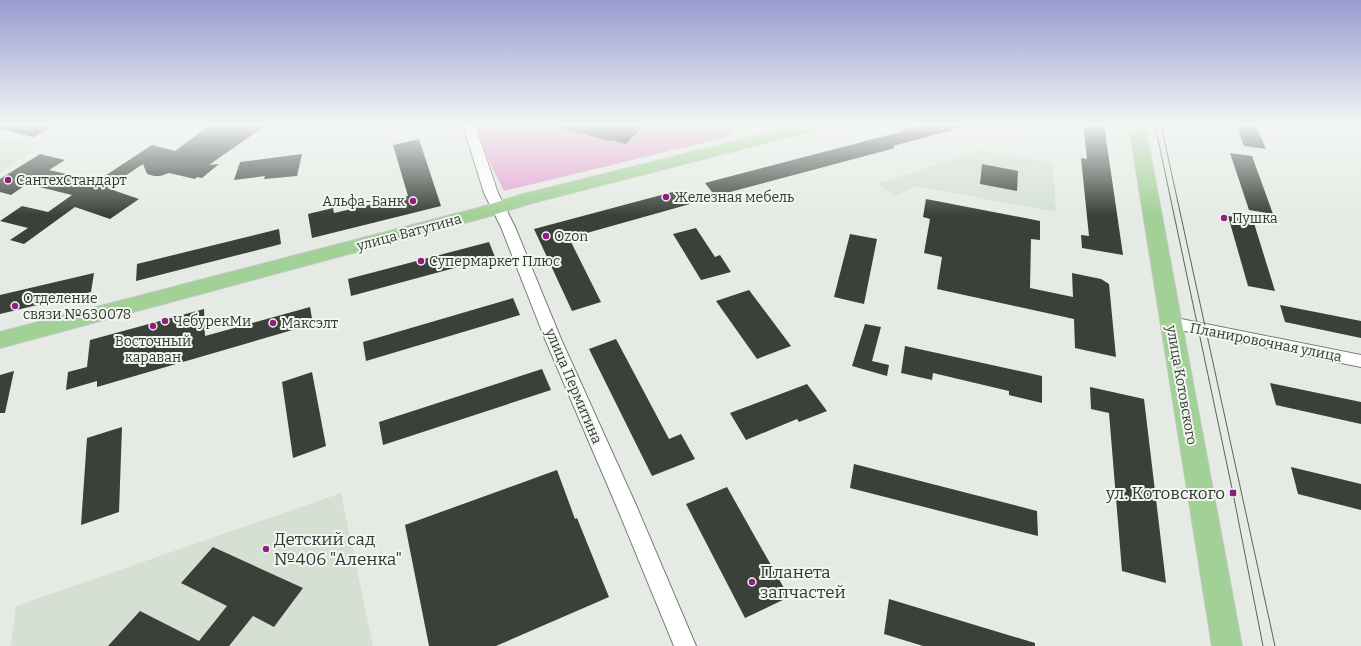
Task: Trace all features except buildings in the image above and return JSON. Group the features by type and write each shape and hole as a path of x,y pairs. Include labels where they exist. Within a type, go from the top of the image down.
{"main road":[{"name":"улица Ватутина","path":"0,340 498,208 534,197 699,155"},
{"name":"улица Котовского","path":"1142,155 1227,646"}],"street":[{"name":"улица Пермитина","path":"479,155 491,193 685,646"},
{"name":"Планировочная улица","path":"1171,322 1361,361"}],"shaded area":[{"path":"0,155 27,155 0,173"},
{"path":"486,155 653,155 504,191"},
{"path":"963,155 1008,155 1053,163 1056,212 915,186 895,197 878,184"},
{"name":"Детский сад №406 \"Аленка\"","path":"341,493 373,646 11,646 16,606"}],"tram line":[{"path":"1161,155 1233,493 1263,646"},
{"path":"1168,155 1275,646"}],"place":[{"name":"СантехСтандарт","path":"8,180"},
{"name":"Железная мебель","path":"666,197"},
{"name":"Альфа-Банк","path":"413,201"},
{"name":"Пушка","path":"1224,218"},
{"name":"Ozon","path":"546,236"},
{"name":"Супермаркет Плюс","path":"421,261"},
{"name":"Отделение связи №630078","path":"15,306"},
{"name":"ЧебурекМи","path":"165,321"},
{"name":"Максэлт","path":"273,323"},
{"name":"Восточный караван","path":"153,326"},
{"name":"ул. Котовского","path":"1233,493"},
{"name":"Детский сад №406 \"Аленка\"","path":"266,549"},
{"name":"Планета запчастей","path":"752,582"}]}
